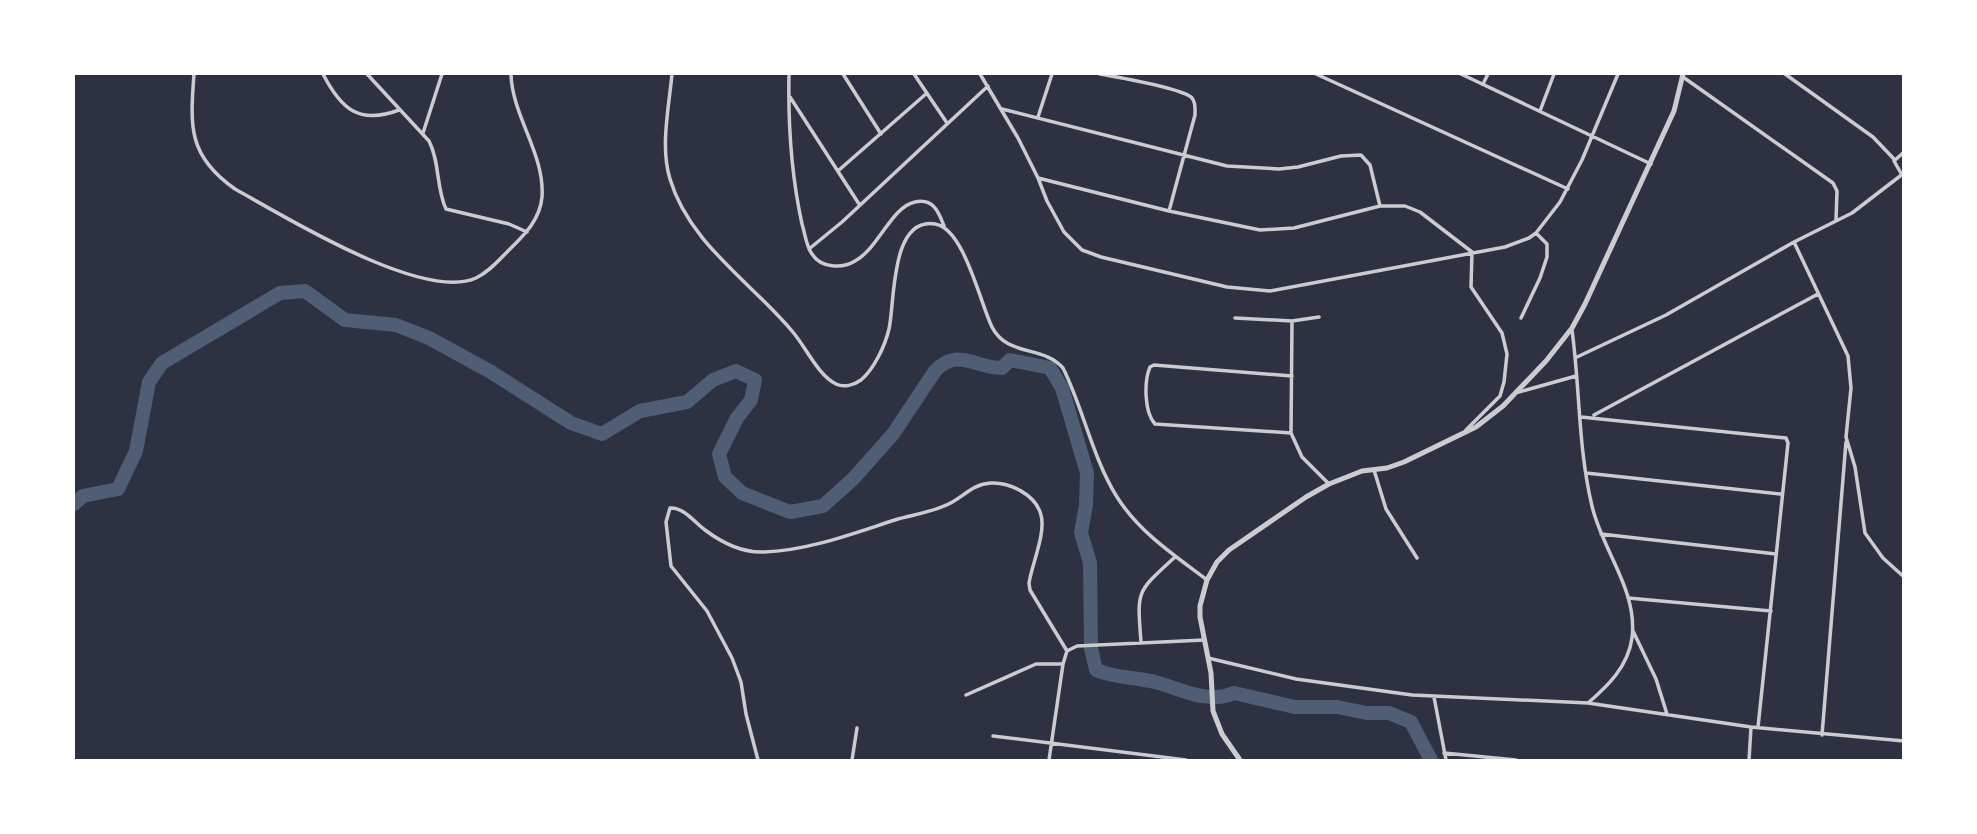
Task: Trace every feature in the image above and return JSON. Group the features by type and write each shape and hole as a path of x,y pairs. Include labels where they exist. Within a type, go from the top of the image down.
{"street":[{"path":"194,74 194,142 219,178 351,251 417,277 461,281 486,272 527,232 540,206 539,169 511,89 511,74"},
{"path":"323,74 340,102 356,113 373,117 399,110"},
{"path":"367,74 422,133 434,150 442,201 446,209 509,224 527,232"},
{"path":"422,133 442,74"},
{"path":"672,74 667,161 678,199 705,240 791,330 820,370 836,384 852,385 873,365 888,332 896,268 902,246 909,234 923,225 933,223 944,226"},
{"path":"789,74 791,152 797,203 809,249 818,261 831,266 845,266 854,262 877,242 905,206 916,202 931,203 935,206 944,226 964,256 993,330 1008,345 1056,360 1063,368 1116,495 1136,523 1207,580"},
{"path":"843,74 881,134"},
{"path":"914,74 947,123"},
{"path":"981,74 1038,178 1046,201 1070,240 1082,250 1227,287 1270,291 1505,247 1529,238 1536,233 1568,189 1618,74"},
{"path":"1038,117 1052,74"},
{"path":"1100,74 1178,91 1192,98 1195,115 1169,211"},
{"path":"1316,74 1324,75 1568,189"},
{"path":"1461,74 1651,164"},
{"path":"1482,85 1488,74"},
{"path":"1540,111 1554,74"},
{"path":"1576,357 1666,315 1794,242 1852,213 1903,174 1895,159 1873,137 1785,74"},
{"path":"1240,761 1217,724 1200,606 1207,580 1217,562 1229,550 1329,484 1344,477 1404,462 1460,436 1476,427 1519,392 1572,328 1651,164 1674,111 1683,75 1833,183 1837,191 1836,220"},
{"path":"809,249 842,222 988,86"},
{"path":"839,170 927,93"},
{"path":"789,96 859,204"},
{"path":"1002,108 1227,166 1279,169 1341,156 1361,155 1370,165 1380,206"},
{"path":"1895,159 1903,152"},
{"path":"1038,178 1241,227 1273,230 1305,225 1380,206 1405,206 1420,212 1472,252"},
{"path":"1521,318 1547,257 1547,244 1536,233"},
{"path":"1794,242 1847,356 1850,370 1822,735"},
{"path":"1460,436 1497,400 1506,374 1503,333 1471,287 1472,252"},
{"path":"1592,416 1819,294"},
{"path":"1236,318 1292,321 1319,317"},
{"path":"1292,321 1291,433 1301,457 1329,484"},
{"path":"1572,328 1586,473 1600,534 1628,598 1632,629 1628,653 1622,667 1613,680 1588,703"},
{"path":"1291,433 1155,424 1147,410 1150,367 1292,376"},
{"path":"1519,392 1576,376"},
{"path":"1581,416 1786,438 1788,443 1758,727"},
{"path":"1846,437 1865,533 1883,558 1903,577"},
{"path":"1374,470 1386,509 1416,558"},
{"path":"1586,473 1781,494"},
{"path":"758,761 741,682 732,658 707,611 671,566 666,522 670,508 681,510 703,529 722,540 744,550 763,552 840,537 944,506 976,485 1007,484 1032,499 1041,515 1041,536 1031,570 1030,590 1067,651"},
{"path":"1600,534 1776,554"},
{"path":"1141,642 1139,596 1146,584 1175,556"},
{"path":"1628,598 1771,611"},
{"path":"1632,629 1656,679 1667,714"},
{"path":"1049,761 1067,651 1077,646 1205,640"},
{"path":"1208,658 1307,681 1434,697 1588,703 1751,727 1903,741"},
{"path":"967,695 1036,664 1063,664"},
{"path":"1434,697 1446,761"},
{"path":"1749,761 1751,727"},
{"path":"852,761 857,728"},
{"path":"993,736 1186,761"},
{"path":"1444,753 1516,761"}],"waterway":[{"path":"74,504 83,496 118,489 136,451 149,382 162,363 280,293 305,291 345,320 396,325 429,338 491,372 571,423 602,434 640,411 687,402 713,380 736,371 755,380 751,400 737,418 719,454 725,477 742,493 790,512 823,506 853,479 893,434 935,371 943,364 951,360 967,360 1002,368 1010,360 1050,368 1062,388 1087,473 1086,505 1081,533 1090,563 1091,648 1096,670 1110,675 1155,682 1204,696 1234,693 1295,707 1337,707 1367,713 1389,713 1411,722 1431,760"}]}
